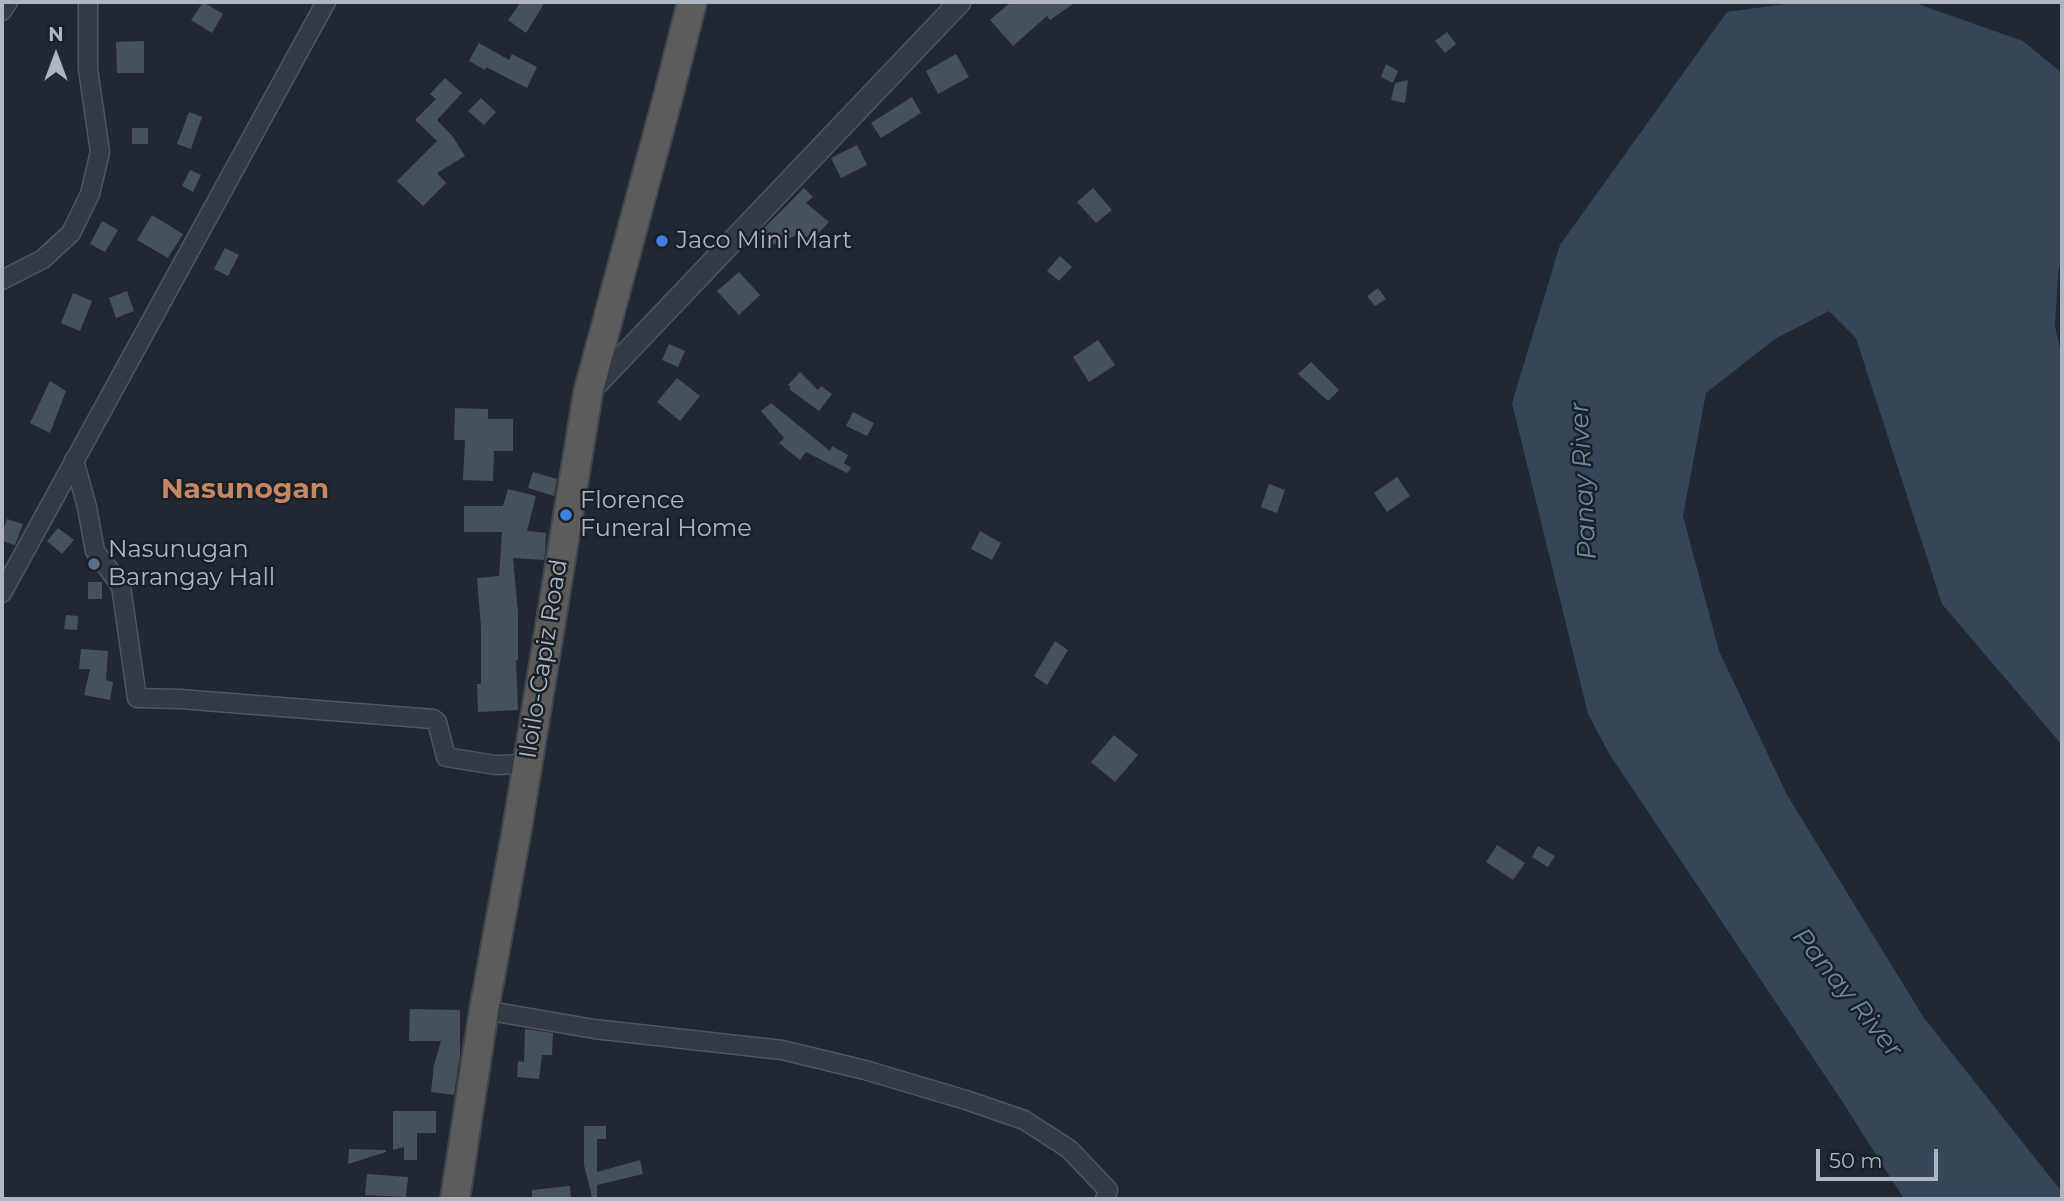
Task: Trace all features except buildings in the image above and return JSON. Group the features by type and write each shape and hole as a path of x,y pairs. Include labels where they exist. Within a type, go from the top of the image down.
{"highway":[{"name":"Iloilo-Capiz Road","path":"455,1199 484,1010 517,829 588,393 692,2"}],"street":[{"path":"2,11 8,2"},
{"path":"2,280 43,259 71,233 90,194 100,152 88,69 88,2"},
{"path":"2,593 326,2"},
{"path":"588,393 960,2"},
{"path":"74,460 87,507 94,551 121,586 138,698 416,716 437,722 446,757 495,765 526,764"},
{"path":"484,1010 594,1029 782,1050 865,1070 966,1100 1024,1120 1069,1149 1108,1190 1105,1199"}],"water":[{"name":"Panay River","path":"1799,2 1912,2 2023,41 2062,73 2062,258 2058,273 2055,326 2062,357 2062,745 1942,604 1856,338 1829,311 1775,339 1706,393 1683,516 1719,651 1787,795 1924,1018 2062,1192 2062,1199 1904,1199 1844,1104 1610,755 1588,714 1512,403 1560,245 1727,12"}],"place":[{"name":"Jaco Mini Mart","path":"662,241"},
{"name":"Florence Funeral Home","path":"566,515"},
{"name":"Nasunugan Barangay Hall","path":"94,564"}],"district":[{"name":"Nasunogan","path":"245,490"}]}
